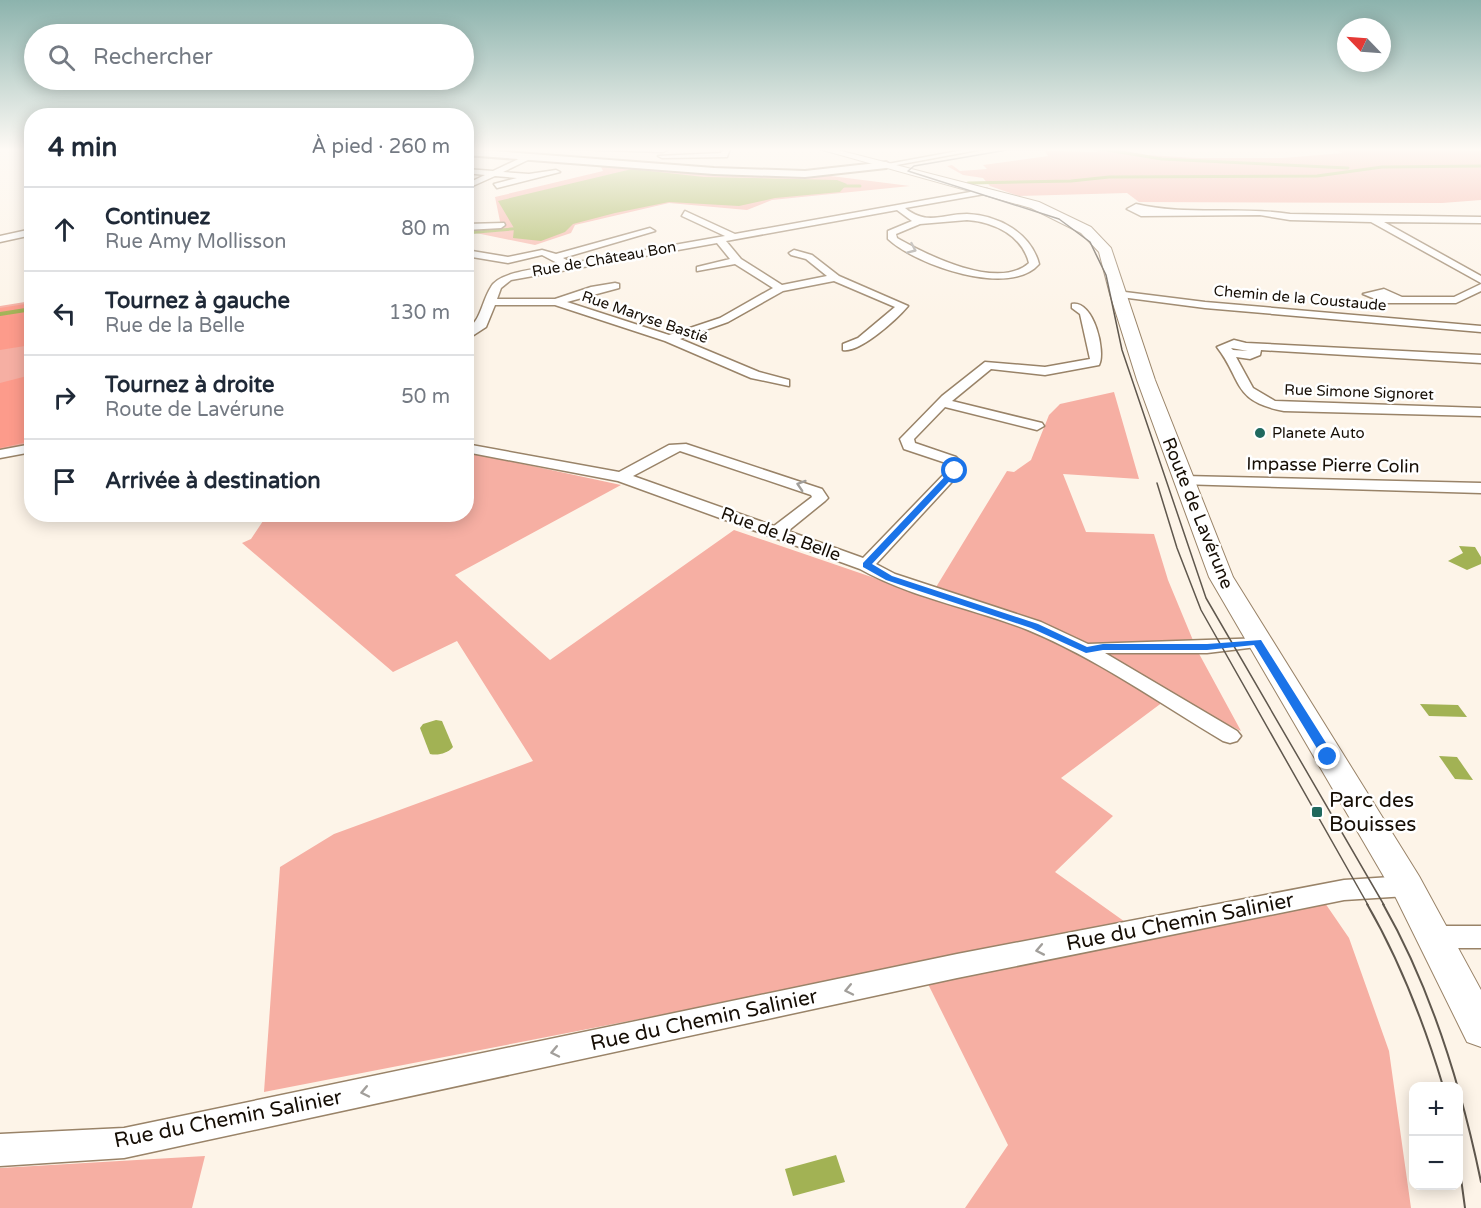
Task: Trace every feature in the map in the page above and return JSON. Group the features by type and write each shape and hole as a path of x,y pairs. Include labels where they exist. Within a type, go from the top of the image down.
{"main road":[{"name":"Route de Lavérune","path":"1033,205 1086,230 1106,251 1117,294 1221,577 1257,642 1407,886 1481,1029"}],"street":[{"name":"Rue de Château Bon","path":"474,331 482,325 496,286 508,278 901,205"},
{"path":"897,206 919,221 968,217 986,220 1016,235 1028,247 1034,264 1024,273 986,276 908,248 892,239 891,233 898,228 919,221"},
{"path":"1153,212 1260,212 1305,217 1481,220"},
{"path":"684,214 731,236"},
{"path":"1271,225 1316,225 1305,217"},
{"path":"1373,219 1481,280"},
{"path":"474,227 501,225"},
{"path":"556,256 650,231"},
{"path":"0,239 24,234"},
{"path":"719,238 727,254 735,261 780,288"},
{"path":"474,254 505,260 534,252 549,253 568,266"},
{"path":"794,253 809,257 835,278 903,306 862,340 847,346"},
{"path":"701,269 735,261"},
{"path":"669,339 724,320 780,288 835,278"},
{"path":"556,302 595,289 615,286"},
{"path":"1398,298 1456,300 1481,287"},
{"name":"Chemin de la Coustaude","path":"1117,294 1205,305 1481,329"},
{"name":"Rue Maryse Bastié","path":"491,302 556,302 647,334 669,339 755,375 784,383"},
{"path":"866,565 955,471 955,464 951,460 916,449 907,442 910,435 967,378 981,367 989,365 1045,371 1095,362 1097,356 1085,312 1076,306"},
{"name":"Rue Simone Signoret","path":"1481,359 1249,346 1254,349 1254,354 1244,356 1229,353 1250,394 1264,404 1284,407 1481,412"},
{"path":"944,403 1037,426"},
{"path":"621,477 674,448 681,447 817,492 820,498 777,532"},
{"name":"Rue de la Belle","path":"474,449 621,477 866,565 889,578 1034,626 1086,650 1230,736"},
{"path":"0,454 24,450"},
{"name":"Impasse Pierre Colin","path":"1184,481 1481,488"},
{"path":"1086,650 1103,647 1207,647 1257,642"},
{"name":"Rue du Chemin Salinier","path":"0,1150 124,1143 957,966 1344,890 1407,886"},
{"path":"1434,937 1481,937"}],"shaded area":[{"path":"497,205 659,205 575,225 571,233 535,245 476,233 502,231"},
{"path":"501,205 652,205 573,224 565,232 541,241 513,238 514,228"},
{"path":"695,205 759,205 747,210"},
{"path":"24,302 24,447 0,452 0,306"},
{"path":"24,304 24,346 0,350 0,308"},
{"path":"24,377 24,443 0,448 0,383"},
{"path":"1114,392 1139,479 1063,474 1086,532 1154,534 1168,580 1197,650 1241,731 1171,696 1061,778 1113,816 1055,872 1128,924 264,1092 280,867 334,834 533,761 457,641 393,672 242,543 251,539 262,522 474,522 474,454 621,485 455,575 550,660 734,530 930,597 1007,471 1014,472 1031,460 1049,415 1060,404"},
{"path":"1459,546 1475,547 1481,557 1481,564 1467,570 1448,561 1463,553"},
{"path":"1420,704 1458,705 1467,717 1429,716"},
{"path":"436,720 442,721 453,747 446,752 433,755 430,754 420,728 423,724"},
{"path":"1439,756 1457,757 1473,780 1455,779"},
{"path":"1325,903 1349,938 1389,1051 1411,1208 965,1208 1008,1145 928,984"},
{"path":"836,1155 845,1182 793,1196 785,1169"},
{"path":"205,1156 192,1208 0,1208 0,1168"}],"waterway":[{"path":"474,232 523,228"},
{"path":"0,314 24,310"}],"tram line":[{"path":"1016,205 1059,219 1090,242 1106,275 1122,350 1206,598 1384,905"},
{"path":"1157,483 1177,548 1201,610 1368,905"},
{"path":"1367,904 1410,993 1442,1082"},
{"path":"1383,904 1416,970 1443,1039 1464,1110 1481,1182"},
{"path":"1463,1190 1465,1208"}],"place":[{"name":"Planete Auto","path":"1260,433"},
{"name":"Parc des Bouisses","path":"1317,812"}],"route":[{"path":"955,471 866,565 889,578 1034,626 1086,650 1103,647 1207,647 1257,642 1328,757"}]}
